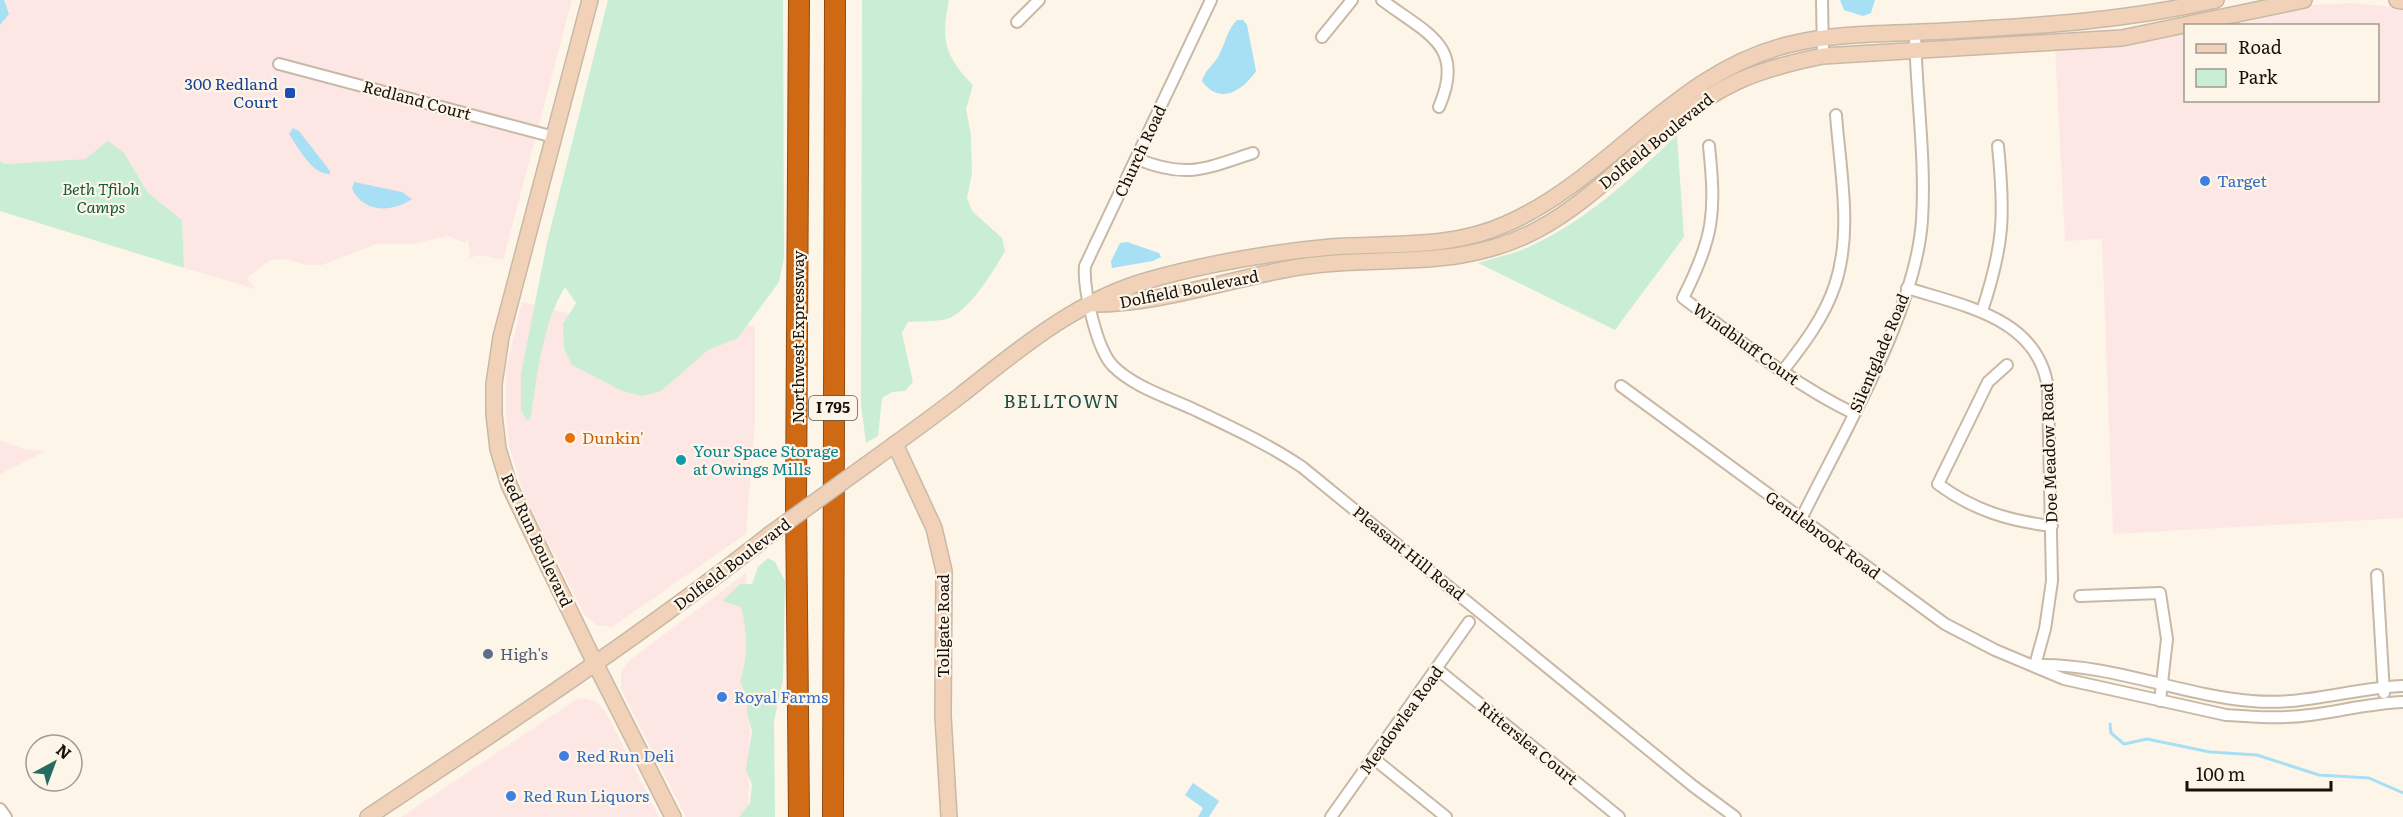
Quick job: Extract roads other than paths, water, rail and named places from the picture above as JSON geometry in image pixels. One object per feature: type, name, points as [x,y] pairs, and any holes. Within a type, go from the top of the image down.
[{"type":"highway","name":"Northwest Expressway","points":[[799,0],[796,502],[800,817]]},
{"type":"highway","name":"I 795","points":[[833,817],[835,0]]},
{"type":"main road","name":"Red Run Boulevard","points":[[590,0],[501,337],[494,384],[494,414],[498,449],[509,485],[595,663],[674,817]]},
{"type":"main road","name":"Dolfield Boulevard","points":[[368,817],[558,691],[694,594],[769,535],[895,444],[1036,336],[1091,304],[1128,286],[1264,256],[1333,247],[1432,243],[1478,235],[1555,199],[1702,80],[1763,52],[1822,38],[2092,22],[2143,16],[2217,0]]},
{"type":"main road","name":"Dolfield Boulevard","points":[[2189,24],[2304,0]]},
{"type":"main road","points":[[2397,0],[2403,1]]},
{"type":"main road","name":"Dolfield Boulevard","points":[[1091,304],[1112,304],[1302,267],[1457,257],[1504,244],[1534,231],[1564,213],[1714,94],[1766,70],[1823,56],[2122,38],[2184,25]]},
{"type":"main road","name":"Tollgate Road","points":[[895,444],[934,528],[944,571],[943,716],[949,817]]},
{"type":"street","points":[[1017,22],[1039,0]]},
{"type":"street","name":"Church Road","points":[[1091,304],[1084,279],[1085,266],[1210,0]]},
{"type":"street","points":[[1322,37],[1352,0]]},
{"type":"street","points":[[1382,0],[1443,49],[1449,62],[1450,75],[1439,107]]},
{"type":"street","points":[[1822,0],[1823,56]]},
{"type":"street","name":"Silentglade Road","points":[[1801,519],[1884,350],[1907,288],[1922,220],[1915,32]]},
{"type":"street","name":"Redland Court","points":[[279,64],[554,137]]},
{"type":"street","points":[[1782,372],[1814,328],[1829,299],[1839,270],[1844,215],[1836,115]]},
{"type":"street","name":"Windbluff Court","points":[[1709,146],[1714,195],[1710,234],[1704,255],[1683,298],[1782,372],[1823,399],[1853,413]]},
{"type":"street","points":[[1982,311],[1997,265],[2001,243],[2003,198],[1998,146]]},
{"type":"street","points":[[1137,159],[1160,168],[1193,171],[1253,153]]},
{"type":"street","name":"Doe Meadow Road","points":[[1907,288],[1982,311],[2018,332],[2042,364],[2048,389],[2053,561],[2050,603],[2035,665]]},
{"type":"street","name":"Pleasant Hill Road","points":[[1091,304],[1105,354],[1120,373],[1146,388],[1261,442],[1302,467],[1693,786],[1735,817]]},
{"type":"street","points":[[2007,365],[1988,382],[1938,484],[1955,496],[1987,512],[2011,520],[2052,526]]},
{"type":"street","name":"Gentlebrook Road","points":[[1621,386],[1945,624],[1995,650],[2064,679],[2226,715],[2282,718],[2385,702],[2403,702]]},
{"type":"street","points":[[2377,575],[2385,702]]},
{"type":"street","points":[[2080,596],[2160,592],[2166,639],[2160,700]]},
{"type":"street","name":"Meadowlea Road","points":[[1330,817],[1469,622]]},
{"type":"street","name":"Gentlebrook Road","points":[[2035,665],[2068,665],[2227,699],[2282,702],[2403,686]]},
{"type":"street","name":"Ritterslea Court","points":[[1437,669],[1619,817]]},
{"type":"street","points":[[1373,758],[1446,817]]},
{"type":"street","points":[[0,809],[6,817]]},
{"type":"water","points":[[0,0],[4,0],[9,14],[0,25]]},
{"type":"water","points":[[1840,0],[1875,0],[1871,13],[1863,16],[1844,10]]},
{"type":"water","points":[[1237,20],[1243,20],[1247,25],[1256,71],[1237,90],[1223,94],[1216,93],[1202,81],[1219,55],[1230,29]]},
{"type":"water","points":[[293,128],[299,131],[330,174],[317,170],[306,159],[289,134]]},
{"type":"water","points":[[354,182],[402,192],[412,199],[395,207],[371,206],[363,203],[357,197],[352,189]]},
{"type":"water","points":[[1127,242],[1159,253],[1161,257],[1153,261],[1112,268],[1111,261],[1120,243]]},
{"type":"water","points":[[1193,783],[1219,801],[1209,817],[1198,817],[1203,808],[1185,795]]},
{"type":"waterway","points":[[2110,724],[2111,733],[2124,744],[2147,739],[2210,752],[2257,755],[2319,775],[2369,778],[2403,793]]},
{"type":"place","name":"300 Redland Court","points":[[290,93]]},
{"type":"place","name":"Target","points":[[2205,181]]},
{"type":"place","name":"Dunkin'","points":[[570,438]]},
{"type":"place","name":"Your Space Storage at Owings Mills","points":[[681,460]]},
{"type":"place","name":"High's","points":[[488,654]]},
{"type":"place","name":"Royal Farms","points":[[722,697]]},
{"type":"place","name":"Red Run Deli","points":[[564,756]]},
{"type":"place","name":"Red Run Liquors","points":[[511,796]]},
{"type":"district","name":"BELLTOWN","points":[[1062,402]]},
{"type":"park label","name":"Beth Tfiloh Camps","points":[[101,198]]}]
